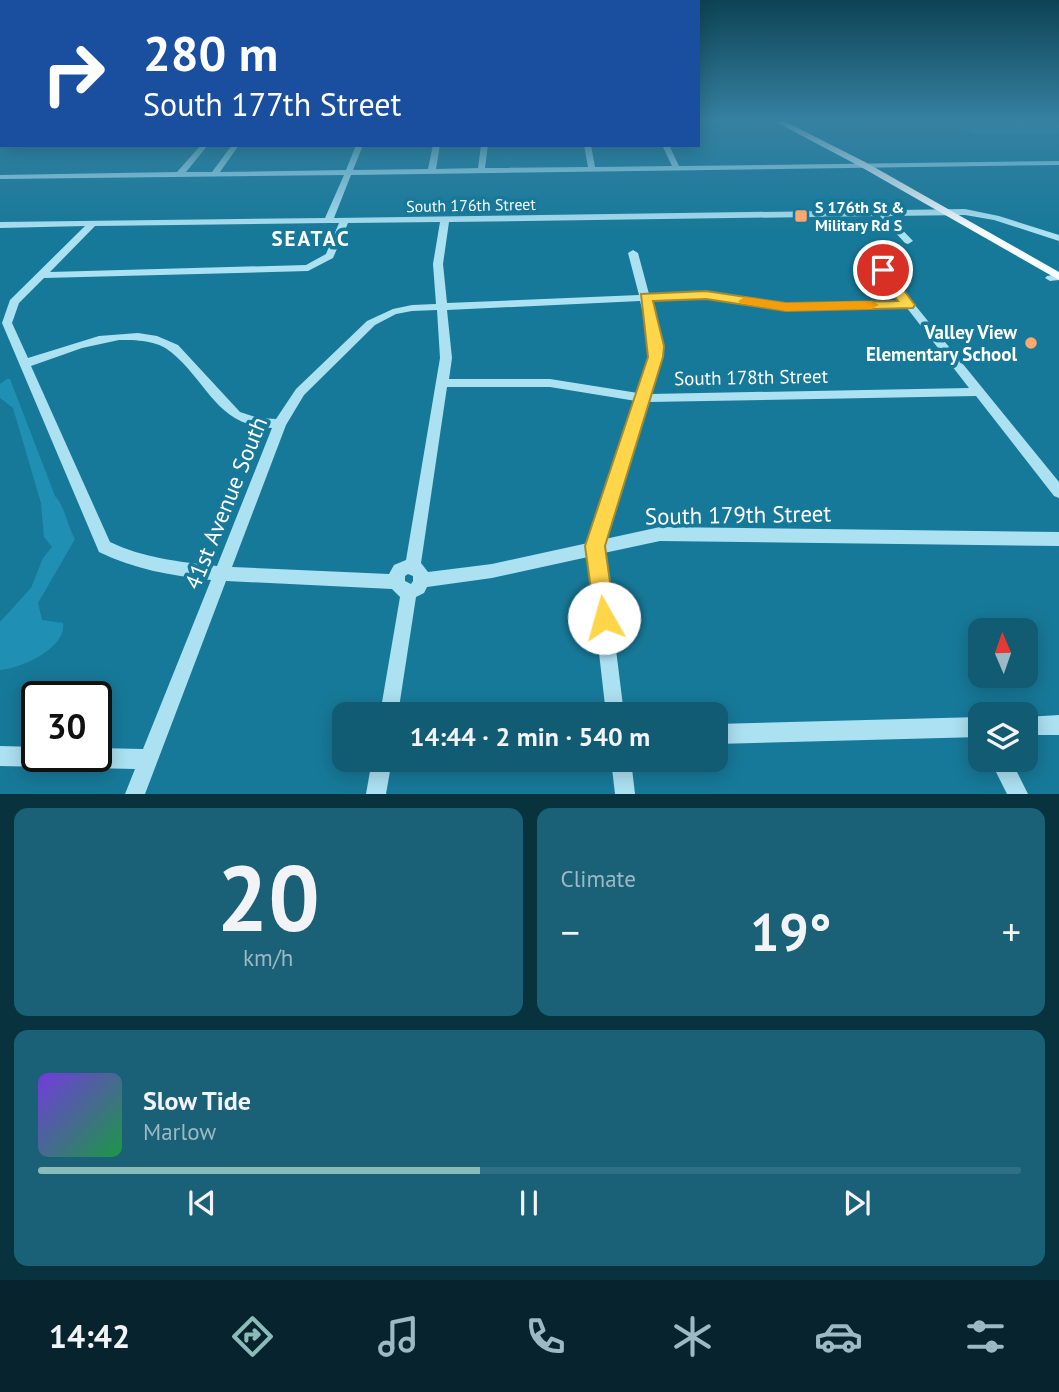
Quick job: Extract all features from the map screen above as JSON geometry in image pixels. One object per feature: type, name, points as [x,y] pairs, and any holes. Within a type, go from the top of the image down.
[{"type":"main road","points":[[850,158],[1057,279]]},
{"type":"street","points":[[180,174],[194,158]]},
{"type":"street","points":[[214,174],[226,158]]},
{"type":"street","points":[[328,221],[355,158]]},
{"type":"street","points":[[432,170],[434,158]]},
{"type":"street","points":[[481,170],[483,158]]},
{"type":"street","points":[[590,158],[592,168]]},
{"type":"street","points":[[672,158],[676,167]]},
{"type":"street","points":[[0,177],[1059,163]]},
{"type":"street","points":[[943,212],[996,218],[1059,238]]},
{"type":"street","name":"South 176th Street","points":[[0,225],[943,212]]},
{"type":"street","points":[[882,213],[908,241]]},
{"type":"street","points":[[391,702],[442,383],[446,346],[438,264],[444,219]]},
{"type":"street","points":[[42,275],[299,270],[317,265],[330,256],[344,221]]},
{"type":"street","points":[[93,223],[14,302],[9,313],[8,328],[24,364],[83,343],[105,339],[164,342],[174,348],[236,415],[257,423],[280,424]]},
{"type":"street","points":[[614,702],[595,546],[657,346],[633,253]]},
{"type":"street","points":[[881,269],[1059,492]]},
{"type":"street","name":"41st Avenue South","points":[[135,793],[280,424],[300,391],[371,323],[393,312],[440,305],[646,297],[706,295],[786,307],[908,305]]},
{"type":"street","name":"South 179th Street","points":[[24,364],[104,547],[116,556],[156,565],[222,573],[410,580],[492,571],[595,546],[660,534],[1059,539]]},
{"type":"street","name":"South 178th Street","points":[[442,383],[550,383],[643,398],[979,392]]},
{"type":"street","points":[[1038,726],[1059,725]]},
{"type":"street","points":[[728,734],[968,727]]},
{"type":"street","points":[[0,757],[149,759]]},
{"type":"street","points":[[376,793],[380,772]]},
{"type":"street","points":[[622,772],[625,793]]},
{"type":"street","points":[[1006,772],[1017,793]]},
{"type":"shaded area","points":[[10,379],[55,496],[75,539],[38,603],[42,620],[63,623],[58,641],[30,661],[0,670],[0,622],[31,588],[43,558],[52,547],[44,537],[41,503],[13,408],[0,398],[0,384]]},
{"type":"slow traffic","points":[[745,301],[786,307],[872,305]]},
{"type":"place","name":"S 176th St & Military Rd S","points":[[801,216]]},
{"type":"place","name":"Valley View Elementary School","points":[[1031,343]]},
{"type":"district","name":"SEATAC","points":[[311,239]]},
{"type":"route","points":[[604,618],[595,546],[656,357],[657,346],[646,297],[706,295],[786,307],[908,305],[883,270]]}]
